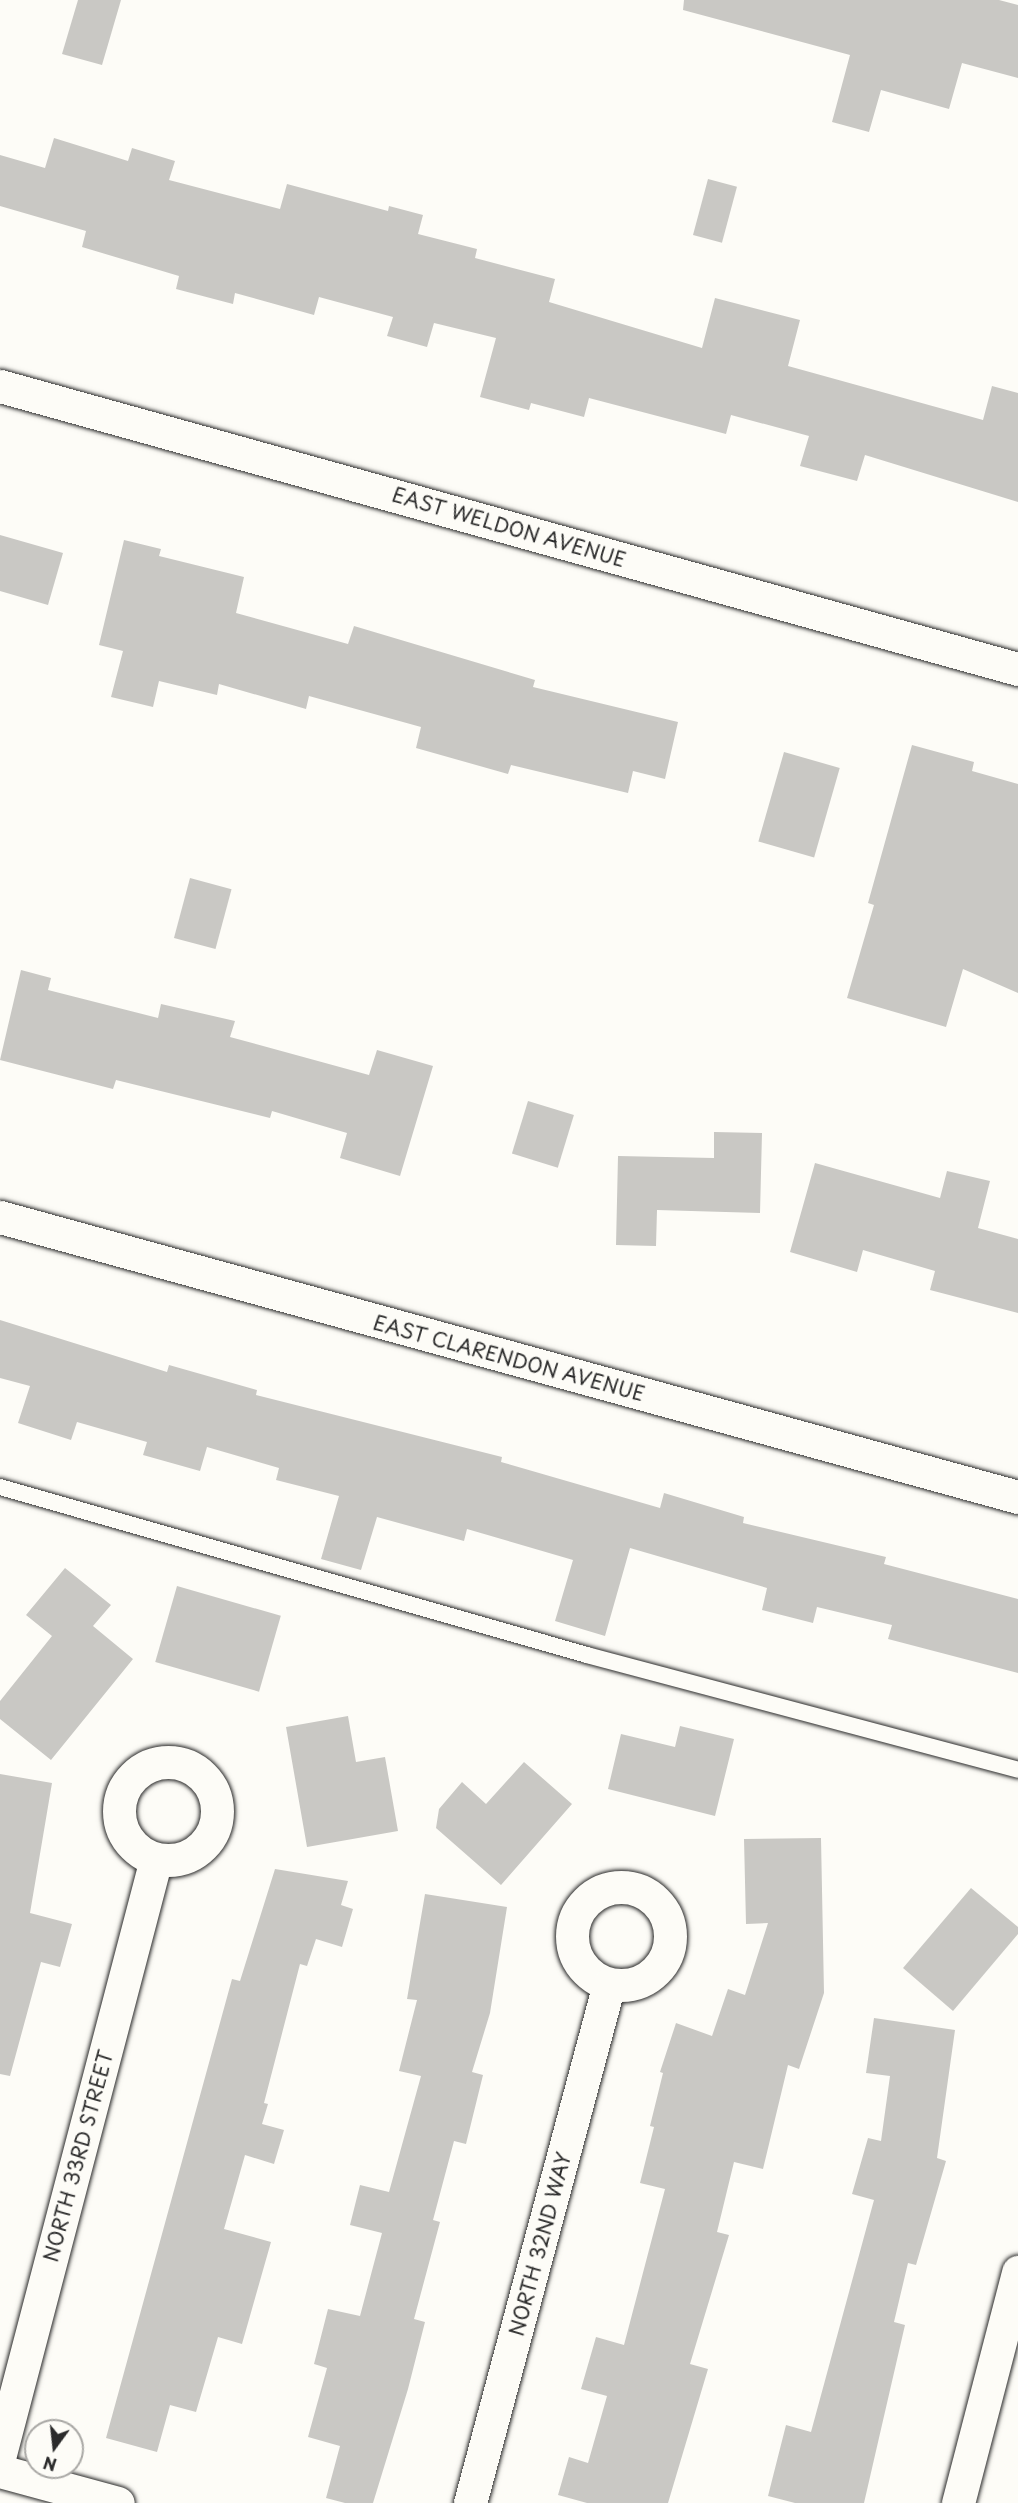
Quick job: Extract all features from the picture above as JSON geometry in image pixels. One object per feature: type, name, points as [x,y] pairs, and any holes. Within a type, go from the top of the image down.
[{"type":"street","name":"EAST WELDON AVENUE","points":[[0,386],[1018,669]]},
{"type":"street","name":"EAST CLARENDON AVENUE","points":[[0,1217],[1018,1497]]},
{"type":"street","name":"NORTH 33RD STREET","points":[[0,2454],[156,1859]]},
{"type":"street","name":"NORTH 32ND WAY","points":[[470,2503],[609,1984]]},
{"type":"street","points":[[958,2503],[1018,2272]]},
{"type":"street","points":[[0,2471],[118,2503]]},
{"type":"lane","points":[[0,1487],[575,1651],[1018,1770]]},
{"type":"building","points":[[78,0],[121,0],[102,65],[62,54]]},
{"type":"building","points":[[684,0],[999,0],[1018,5],[1018,78],[962,63],[949,109],[881,90],[869,132],[832,122],[850,55],[683,10]]},
{"type":"building","points":[[54,138],[128,161],[132,148],[175,161],[169,180],[280,209],[287,184],[388,211],[389,206],[423,215],[418,234],[477,249],[475,258],[555,279],[549,302],[702,348],[715,298],[800,320],[788,366],[983,420],[992,386],[1018,393],[1018,502],[865,455],[857,481],[800,466],[809,436],[731,415],[726,434],[589,398],[584,417],[531,403],[529,410],[480,397],[496,338],[434,323],[427,347],[387,336],[393,317],[319,297],[314,315],[235,293],[233,304],[176,289],[179,276],[82,247],[86,231],[0,206],[0,155],[45,168]]},
{"type":"building","points":[[708,179],[737,187],[722,243],[693,235]]},
{"type":"building","points":[[0,535],[63,553],[48,605],[0,591]]},
{"type":"building","points":[[124,540],[161,549],[159,556],[244,577],[236,613],[348,644],[354,626],[535,680],[533,687],[678,722],[665,779],[633,771],[628,793],[511,765],[508,774],[416,748],[421,727],[309,696],[306,709],[219,684],[217,695],[159,681],[153,707],[111,697],[123,651],[99,645]]},
{"type":"building","points":[[912,745],[974,762],[972,771],[1018,784],[1018,993],[963,969],[946,1027],[847,998],[874,905],[868,903]]},
{"type":"building","points":[[784,752],[840,768],[814,857],[758,841]]},
{"type":"building","points":[[190,878],[232,889],[215,949],[174,938]]},
{"type":"building","points":[[21,970],[51,978],[48,990],[158,1018],[161,1004],[235,1021],[230,1037],[369,1075],[377,1050],[433,1066],[400,1176],[340,1158],[347,1133],[272,1111],[270,1118],[116,1080],[113,1089],[0,1060]]},
{"type":"building","points":[[528,1101],[574,1115],[558,1168],[512,1154]]},
{"type":"building","points":[[714,1132],[762,1133],[760,1213],[657,1210],[656,1246],[616,1245],[618,1156],[714,1158]]},
{"type":"building","points":[[815,1163],[940,1198],[947,1171],[990,1181],[978,1228],[1018,1239],[1018,1313],[930,1290],[935,1271],[863,1250],[857,1272],[790,1252]]},
{"type":"building","points":[[0,1320],[167,1372],[169,1365],[257,1390],[256,1395],[502,1457],[501,1462],[660,1508],[664,1493],[744,1517],[743,1523],[886,1557],[884,1564],[1018,1599],[1018,1673],[888,1639],[892,1625],[817,1607],[813,1623],[762,1610],[767,1588],[630,1548],[605,1636],[555,1621],[573,1560],[467,1529],[464,1541],[377,1517],[361,1570],[321,1559],[339,1496],[276,1480],[279,1468],[207,1447],[200,1471],[143,1455],[147,1442],[77,1422],[71,1440],[18,1423],[30,1386],[0,1378]]},
{"type":"building","points":[[65,1568],[111,1605],[93,1626],[133,1659],[51,1760],[0,1719],[0,1701],[52,1636],[26,1615]]},
{"type":"building","points":[[177,1586],[281,1616],[259,1692],[155,1662]]},
{"type":"building","points":[[348,1716],[356,1762],[385,1757],[398,1831],[307,1847],[286,1727]]},
{"type":"building","points":[[680,1726],[734,1739],[715,1816],[608,1789],[621,1734],[675,1747]]},
{"type":"building","points":[[524,1762],[572,1804],[501,1885],[436,1828],[439,1809],[462,1782],[486,1804]]},
{"type":"building","points":[[0,1774],[52,1783],[30,1913],[72,1924],[60,1967],[41,1962],[10,2076],[0,2074]]},
{"type":"building","points":[[821,1838],[824,1993],[799,2069],[788,2065],[763,2169],[734,2162],[717,2232],[729,2235],[690,2364],[708,2369],[668,2503],[587,2503],[558,2495],[569,2457],[588,2463],[607,2396],[581,2389],[596,2337],[624,2345],[665,2189],[640,2183],[654,2127],[650,2126],[663,2073],[660,2072],[676,2023],[712,2036],[728,1989],[745,1995],[768,1923],[746,1924],[744,1839]]},
{"type":"building","points":[[275,1869],[348,1881],[341,1905],[353,1909],[342,1947],[316,1939],[307,1966],[300,1964],[264,2103],[268,2104],[262,2124],[284,2130],[274,2164],[245,2155],[224,2229],[271,2242],[242,2344],[218,2337],[196,2412],[170,2405],[157,2452],[106,2438],[232,1979],[240,1981]]},
{"type":"building","points":[[971,1888],[1018,1927],[1018,1934],[953,2011],[903,1968]]},
{"type":"building","points":[[425,1894],[507,1907],[490,2013],[472,2072],[483,2075],[466,2144],[454,2141],[433,2220],[440,2222],[414,2319],[425,2322],[408,2389],[373,2503],[345,2503],[326,2498],[340,2446],[308,2437],[327,2368],[314,2364],[328,2309],[360,2316],[382,2233],[350,2225],[360,2185],[389,2192],[421,2076],[399,2071],[417,2000],[407,1999]]},
{"type":"building","points":[[874,2018],[955,2030],[937,2158],[946,2161],[916,2265],[908,2263],[894,2322],[905,2325],[864,2503],[795,2503],[768,2496],[786,2425],[811,2432],[874,2200],[852,2194],[868,2138],[881,2141],[890,2076],[866,2073]]}]
